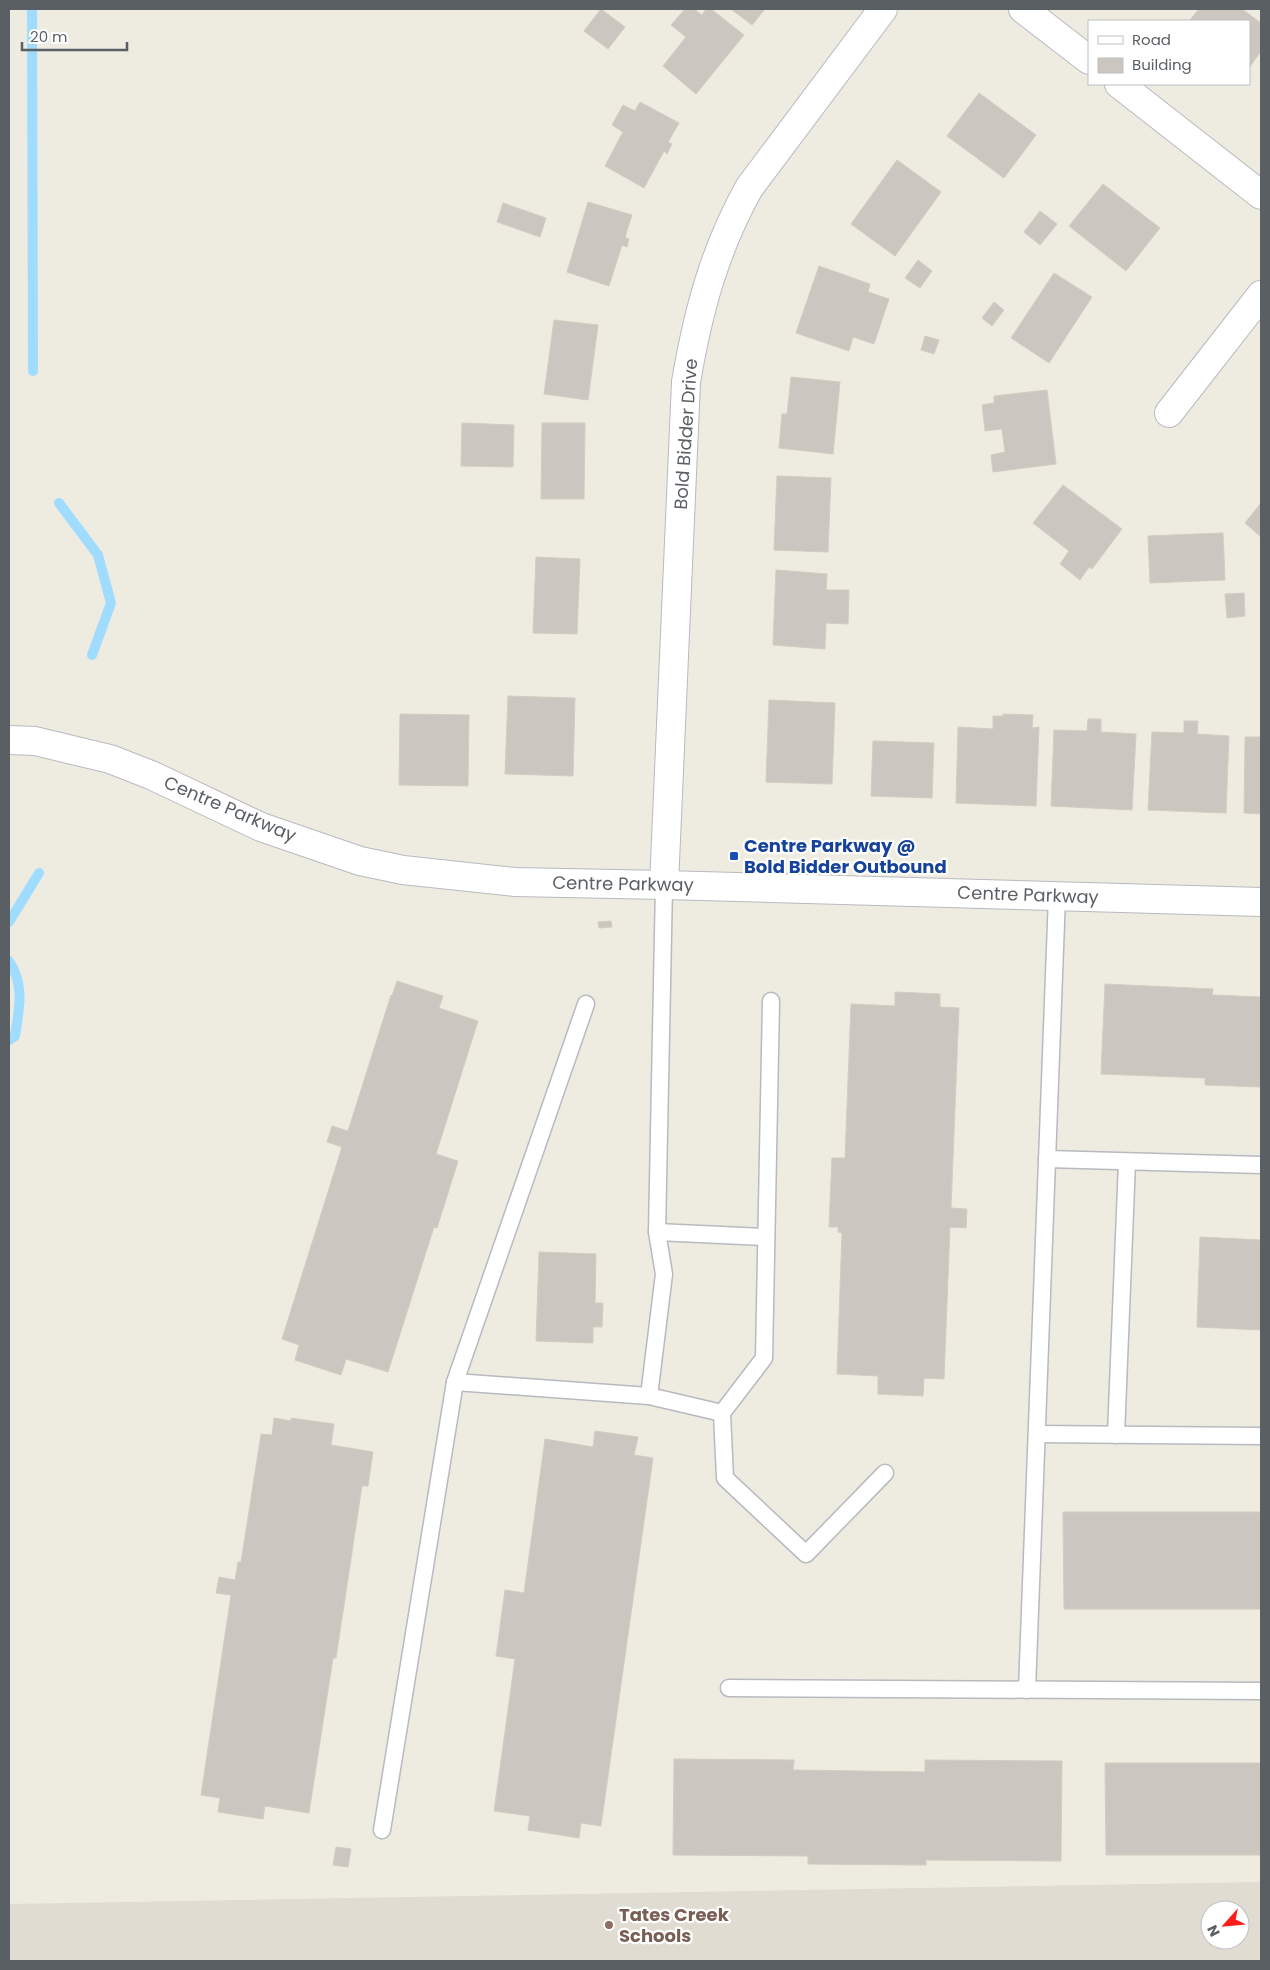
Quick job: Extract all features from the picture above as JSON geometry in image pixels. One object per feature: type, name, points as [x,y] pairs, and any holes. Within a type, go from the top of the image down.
[{"type":"street","name":"Bold Bidder Drive","points":[[664,885],[686,382],[695,331],[718,250],[732,218],[749,188],[884,9]]},
{"type":"street","points":[[1024,9],[1088,59]]},
{"type":"street","points":[[1120,85],[1261,195]]},
{"type":"street","points":[[1169,413],[1261,296]]},
{"type":"street","name":"Centre Parkway","points":[[9,740],[35,741],[110,759],[151,775],[261,827],[360,861],[403,870],[515,882],[1261,902]]},
{"type":"lane","points":[[649,1396],[664,1274],[657,1232],[664,885]]},
{"type":"lane","points":[[1027,1690],[1057,896]]},
{"type":"lane","points":[[771,1000],[764,1358],[722,1413],[725,1478],[806,1554],[885,1473]]},
{"type":"lane","points":[[382,1830],[455,1382],[586,1004]]},
{"type":"lane","points":[[1047,1159],[1261,1166]]},
{"type":"lane","points":[[1116,1435],[1127,1162]]},
{"type":"lane","points":[[657,1232],[766,1237]]},
{"type":"lane","points":[[455,1382],[649,1396],[722,1413]]},
{"type":"lane","points":[[1037,1434],[1261,1436]]},
{"type":"lane","points":[[729,1688],[1261,1691]]},
{"type":"shaded area","name":"Tates Creek Schools","points":[[1261,1882],[1261,1961],[9,1961],[9,1904]]},
{"type":"building","points":[[601,9],[625,27],[608,49],[584,31]]},
{"type":"building","points":[[685,9],[694,9],[702,15],[706,9],[711,9],[744,35],[696,94],[663,66],[686,37],[671,25]]},
{"type":"building","points":[[731,9],[765,9],[752,25]]},
{"type":"building","points":[[1199,9],[1242,9],[1261,23],[1261,51],[1250,67],[1250,20],[1190,20]]},
{"type":"building","points":[[979,93],[1036,135],[1004,178],[947,136]]},
{"type":"building","points":[[640,102],[679,123],[668,142],[672,144],[667,154],[664,151],[644,188],[605,166],[623,132],[612,125],[623,105],[635,111]]},
{"type":"building","points":[[897,160],[941,192],[895,256],[851,224]]},
{"type":"building","points":[[1103,184],[1160,228],[1126,271],[1069,226]]},
{"type":"building","points":[[588,202],[632,215],[625,237],[629,239],[627,247],[622,245],[609,286],[567,272]]},
{"type":"building","points":[[503,203],[546,218],[540,237],[497,222]]},
{"type":"building","points":[[1040,211],[1057,224],[1040,245],[1024,232]]},
{"type":"building","points":[[918,260],[932,271],[920,288],[905,278]]},
{"type":"building","points":[[819,266],[870,284],[868,292],[889,299],[874,344],[853,337],[849,351],[796,333]]},
{"type":"building","points":[[1054,273],[1092,297],[1049,363],[1011,338]]},
{"type":"building","points":[[994,302],[1004,310],[992,326],[982,318]]},
{"type":"building","points":[[554,320],[598,325],[588,400],[544,394]]},
{"type":"building","points":[[925,336],[939,340],[934,354],[921,350]]},
{"type":"building","points":[[791,377],[840,382],[833,454],[779,448],[782,414],[787,414]]},
{"type":"building","points":[[1047,390],[1056,464],[993,472],[991,455],[1005,452],[1002,429],[985,431],[982,405],[994,403],[994,396]]},
{"type":"building","points":[[462,423],[514,425],[513,467],[461,466]]},
{"type":"building","points":[[542,423],[585,423],[584,499],[541,499]]},
{"type":"building","points":[[777,476],[831,478],[828,552],[774,550]]},
{"type":"building","points":[[1063,485],[1122,529],[1092,569],[1089,567],[1080,580],[1060,564],[1069,551],[1033,523]]},
{"type":"building","points":[[1261,503],[1261,537],[1245,523]]},
{"type":"building","points":[[1223,533],[1225,580],[1150,583],[1148,536]]},
{"type":"building","points":[[536,557],[580,559],[577,634],[533,633]]},
{"type":"building","points":[[776,570],[827,574],[826,590],[849,590],[848,624],[826,623],[825,649],[773,645]]},
{"type":"building","points":[[1244,593],[1245,616],[1227,618],[1225,594]]},
{"type":"building","points":[[508,696],[575,698],[573,776],[505,774]]},
{"type":"building","points":[[769,700],[835,703],[832,784],[766,782]]},
{"type":"building","points":[[400,714],[469,715],[468,786],[399,785]]},
{"type":"building","points":[[1003,714],[1033,715],[1032,728],[1039,727],[1036,806],[956,803],[958,727],[993,729],[993,716],[1004,716]]},
{"type":"building","points":[[1088,719],[1101,719],[1101,732],[1136,734],[1132,810],[1051,806],[1054,730],[1087,731]]},
{"type":"building","points":[[1184,721],[1198,721],[1197,734],[1229,736],[1226,813],[1148,810],[1152,732],[1184,733]]},
{"type":"building","points":[[1245,737],[1261,737],[1261,814],[1244,813]]},
{"type":"building","points":[[873,741],[934,743],[932,798],[871,796]]},
{"type":"building","points":[[611,921],[612,927],[599,928],[598,922]]},
{"type":"building","points":[[397,981],[443,996],[439,1008],[478,1021],[436,1154],[458,1161],[437,1228],[434,1227],[388,1372],[346,1359],[341,1375],[295,1360],[299,1345],[282,1339],[342,1147],[327,1142],[332,1126],[348,1131]]},
{"type":"building","points":[[1105,984],[1213,989],[1212,995],[1261,997],[1261,1087],[1205,1085],[1205,1078],[1101,1074]]},
{"type":"building","points":[[895,992],[940,994],[940,1007],[959,1008],[951,1208],[967,1209],[966,1228],[950,1227],[944,1379],[924,1378],[923,1396],[878,1394],[878,1376],[837,1374],[842,1233],[838,1232],[838,1227],[829,1227],[832,1158],[845,1158],[851,1004],[895,1006]]},
{"type":"building","points":[[1200,1237],[1261,1240],[1261,1330],[1197,1327]]},
{"type":"building","points":[[539,1252],[596,1254],[595,1303],[603,1303],[602,1327],[593,1327],[593,1343],[536,1341]]},
{"type":"building","points":[[274,1418],[291,1421],[291,1418],[334,1424],[331,1445],[373,1452],[368,1486],[362,1486],[336,1658],[333,1658],[309,1813],[265,1806],[263,1819],[218,1812],[220,1798],[201,1795],[231,1595],[216,1593],[219,1577],[235,1580],[238,1562],[241,1562],[261,1434],[272,1435]]},
{"type":"building","points":[[595,1431],[638,1437],[634,1455],[653,1458],[601,1826],[581,1823],[579,1838],[528,1830],[530,1816],[494,1811],[515,1659],[496,1656],[505,1590],[524,1593],[545,1439],[593,1447]]},
{"type":"building","points":[[1063,1512],[1261,1512],[1261,1609],[1064,1609]]},
{"type":"building","points":[[674,1759],[794,1760],[793,1770],[925,1772],[925,1760],[1062,1761],[1061,1861],[926,1860],[926,1865],[808,1864],[808,1856],[673,1855]]},
{"type":"building","points":[[1105,1763],[1261,1763],[1261,1855],[1106,1855]]},
{"type":"building","points":[[336,1847],[351,1849],[348,1867],[333,1865]]},
{"type":"waterway","points":[[32,9],[33,371]]},
{"type":"waterway","points":[[59,503],[98,555],[111,603],[92,655]]},
{"type":"waterway","points":[[9,922],[39,873]]},
{"type":"waterway","points":[[9,961],[17,979],[20,998],[15,1036],[9,1040]]},
{"type":"place","name":"Centre Parkway @ Bold Bidder Outbound","points":[[734,856]]},
{"type":"place","name":"Tates Creek Schools","points":[[609,1925]]}]
